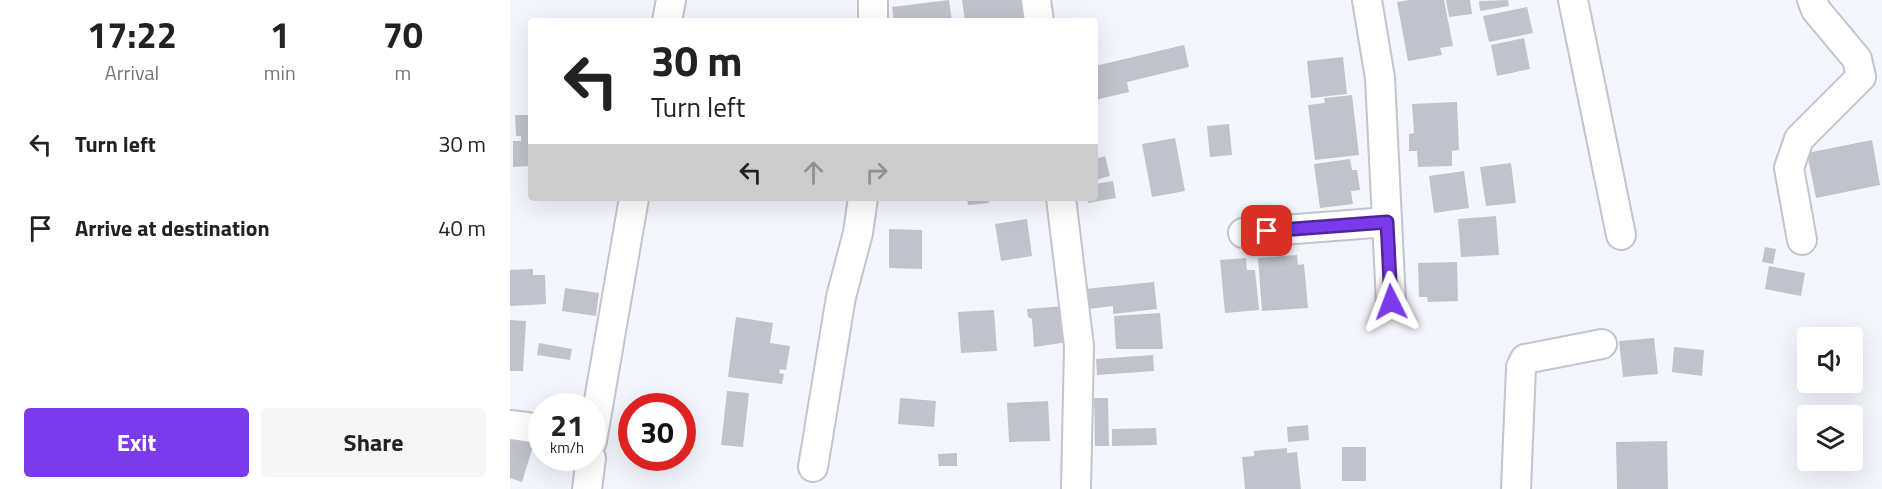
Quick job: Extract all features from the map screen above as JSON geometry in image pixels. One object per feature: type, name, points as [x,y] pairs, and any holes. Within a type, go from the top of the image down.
[{"type":"street","points":[[668,18],[671,0]]},
{"type":"street","points":[[873,0],[873,18]]},
{"type":"street","points":[[1036,0],[1039,18]]},
{"type":"street","points":[[1366,0],[1380,78],[1391,302]]},
{"type":"street","points":[[1573,0],[1621,235]]},
{"type":"street","points":[[1802,240],[1789,168],[1799,139],[1861,77],[1857,59],[1816,10],[1812,0]]},
{"type":"street","points":[[601,393],[633,201]]},
{"type":"street","points":[[813,467],[841,297],[858,233],[863,201]]},
{"type":"street","points":[[1061,201],[1079,346],[1076,489]]},
{"type":"street","points":[[1243,233],[1387,222]]},
{"type":"street","points":[[1516,489],[1521,367],[1525,359],[1602,344]]},
{"type":"street","points":[[510,425],[528,427]]},
{"type":"street","points":[[587,489],[589,471]]},
{"type":"building","points":[[949,0],[952,18],[894,18],[892,7]]},
{"type":"building","points":[[962,0],[1026,0],[1028,18],[965,18]]},
{"type":"building","points":[[1444,0],[1453,46],[1440,48],[1442,55],[1408,61],[1397,2]]},
{"type":"building","points":[[1446,0],[1470,0],[1472,14],[1449,17]]},
{"type":"building","points":[[1508,0],[1509,6],[1480,11],[1479,1]]},
{"type":"building","points":[[1527,7],[1533,33],[1489,42],[1483,16]]},
{"type":"building","points":[[1524,38],[1530,69],[1497,76],[1491,45]]},
{"type":"building","points":[[1184,45],[1189,67],[1127,82],[1129,92],[1098,99],[1098,65]]},
{"type":"building","points":[[1343,57],[1347,94],[1311,98],[1307,61]]},
{"type":"building","points":[[1352,95],[1359,155],[1315,160],[1308,105],[1325,103],[1324,98]]},
{"type":"building","points":[[1457,102],[1459,150],[1452,151],[1452,166],[1418,167],[1417,151],[1409,151],[1409,134],[1414,133],[1412,104]]},
{"type":"building","points":[[515,115],[528,115],[528,166],[513,167],[513,141],[521,141],[521,136],[516,136]]},
{"type":"building","points":[[1229,124],[1232,155],[1210,157],[1207,126]]},
{"type":"building","points":[[1175,138],[1185,191],[1152,197],[1142,144]]},
{"type":"building","points":[[1872,140],[1880,185],[1816,198],[1807,153]]},
{"type":"building","points":[[1105,156],[1110,176],[1098,179],[1098,158]]},
{"type":"building","points":[[1350,159],[1352,170],[1357,170],[1360,190],[1351,191],[1353,204],[1320,208],[1314,164]]},
{"type":"building","points":[[1511,163],[1516,203],[1486,206],[1480,167]]},
{"type":"building","points":[[1464,171],[1469,208],[1434,213],[1429,176]]},
{"type":"building","points":[[1113,181],[1116,198],[1088,203],[1088,201],[1098,201],[1098,184]]},
{"type":"building","points":[[967,201],[989,201],[989,203],[968,205]]},
{"type":"building","points":[[1496,216],[1499,255],[1461,257],[1458,219]]},
{"type":"building","points":[[1027,219],[1032,256],[1001,261],[995,224]]},
{"type":"building","points":[[889,229],[922,230],[922,269],[889,268]]},
{"type":"building","points":[[1765,247],[1776,249],[1773,264],[1762,262]]},
{"type":"building","points":[[1297,255],[1298,265],[1304,264],[1308,308],[1262,311],[1258,258]]},
{"type":"building","points":[[1246,258],[1247,270],[1255,270],[1259,310],[1225,313],[1220,260]]},
{"type":"building","points":[[1457,262],[1458,301],[1428,302],[1427,297],[1419,297],[1418,263]]},
{"type":"building","points":[[1769,266],[1805,273],[1801,296],[1765,289]]},
{"type":"building","points":[[533,269],[533,275],[545,275],[546,304],[510,306],[510,270]]},
{"type":"building","points":[[1154,282],[1157,309],[1113,314],[1113,306],[1088,309],[1085,289]]},
{"type":"building","points":[[565,288],[599,293],[596,316],[562,311]]},
{"type":"building","points":[[1065,306],[1068,342],[1034,347],[1032,319],[1028,317],[1027,309]]},
{"type":"building","points":[[994,310],[997,351],[961,353],[958,312]]},
{"type":"building","points":[[1160,313],[1163,349],[1116,349],[1114,316]]},
{"type":"building","points":[[736,317],[773,323],[770,343],[790,346],[786,370],[780,369],[779,373],[784,374],[782,384],[728,377]]},
{"type":"building","points":[[510,320],[526,321],[523,371],[510,371]]},
{"type":"building","points":[[1654,338],[1658,374],[1623,377],[1619,341]]},
{"type":"building","points":[[539,343],[572,349],[570,360],[537,355]]},
{"type":"building","points":[[1674,347],[1704,350],[1702,376],[1672,372]]},
{"type":"building","points":[[1153,355],[1154,371],[1097,375],[1096,359]]},
{"type":"building","points":[[727,391],[749,393],[743,447],[721,445]]},
{"type":"building","points":[[900,398],[936,401],[934,427],[898,424]]},
{"type":"building","points":[[1094,398],[1108,398],[1109,446],[1095,446]]},
{"type":"building","points":[[1048,401],[1050,441],[1009,442],[1007,403]]},
{"type":"building","points":[[1308,425],[1309,440],[1288,442],[1287,427]]},
{"type":"building","points":[[1156,428],[1157,445],[1112,446],[1112,429]]},
{"type":"building","points":[[510,432],[528,438],[528,463],[522,482],[510,478]]},
{"type":"building","points":[[1667,441],[1668,489],[1617,489],[1616,442]]},
{"type":"building","points":[[1342,447],[1366,447],[1366,481],[1342,481]]},
{"type":"building","points":[[1287,448],[1287,453],[1297,452],[1301,489],[1245,489],[1242,457],[1254,456],[1254,451]]},
{"type":"building","points":[[957,453],[957,466],[939,466],[938,454]]},
{"type":"route","points":[[1267,231],[1387,222],[1391,302]]}]
